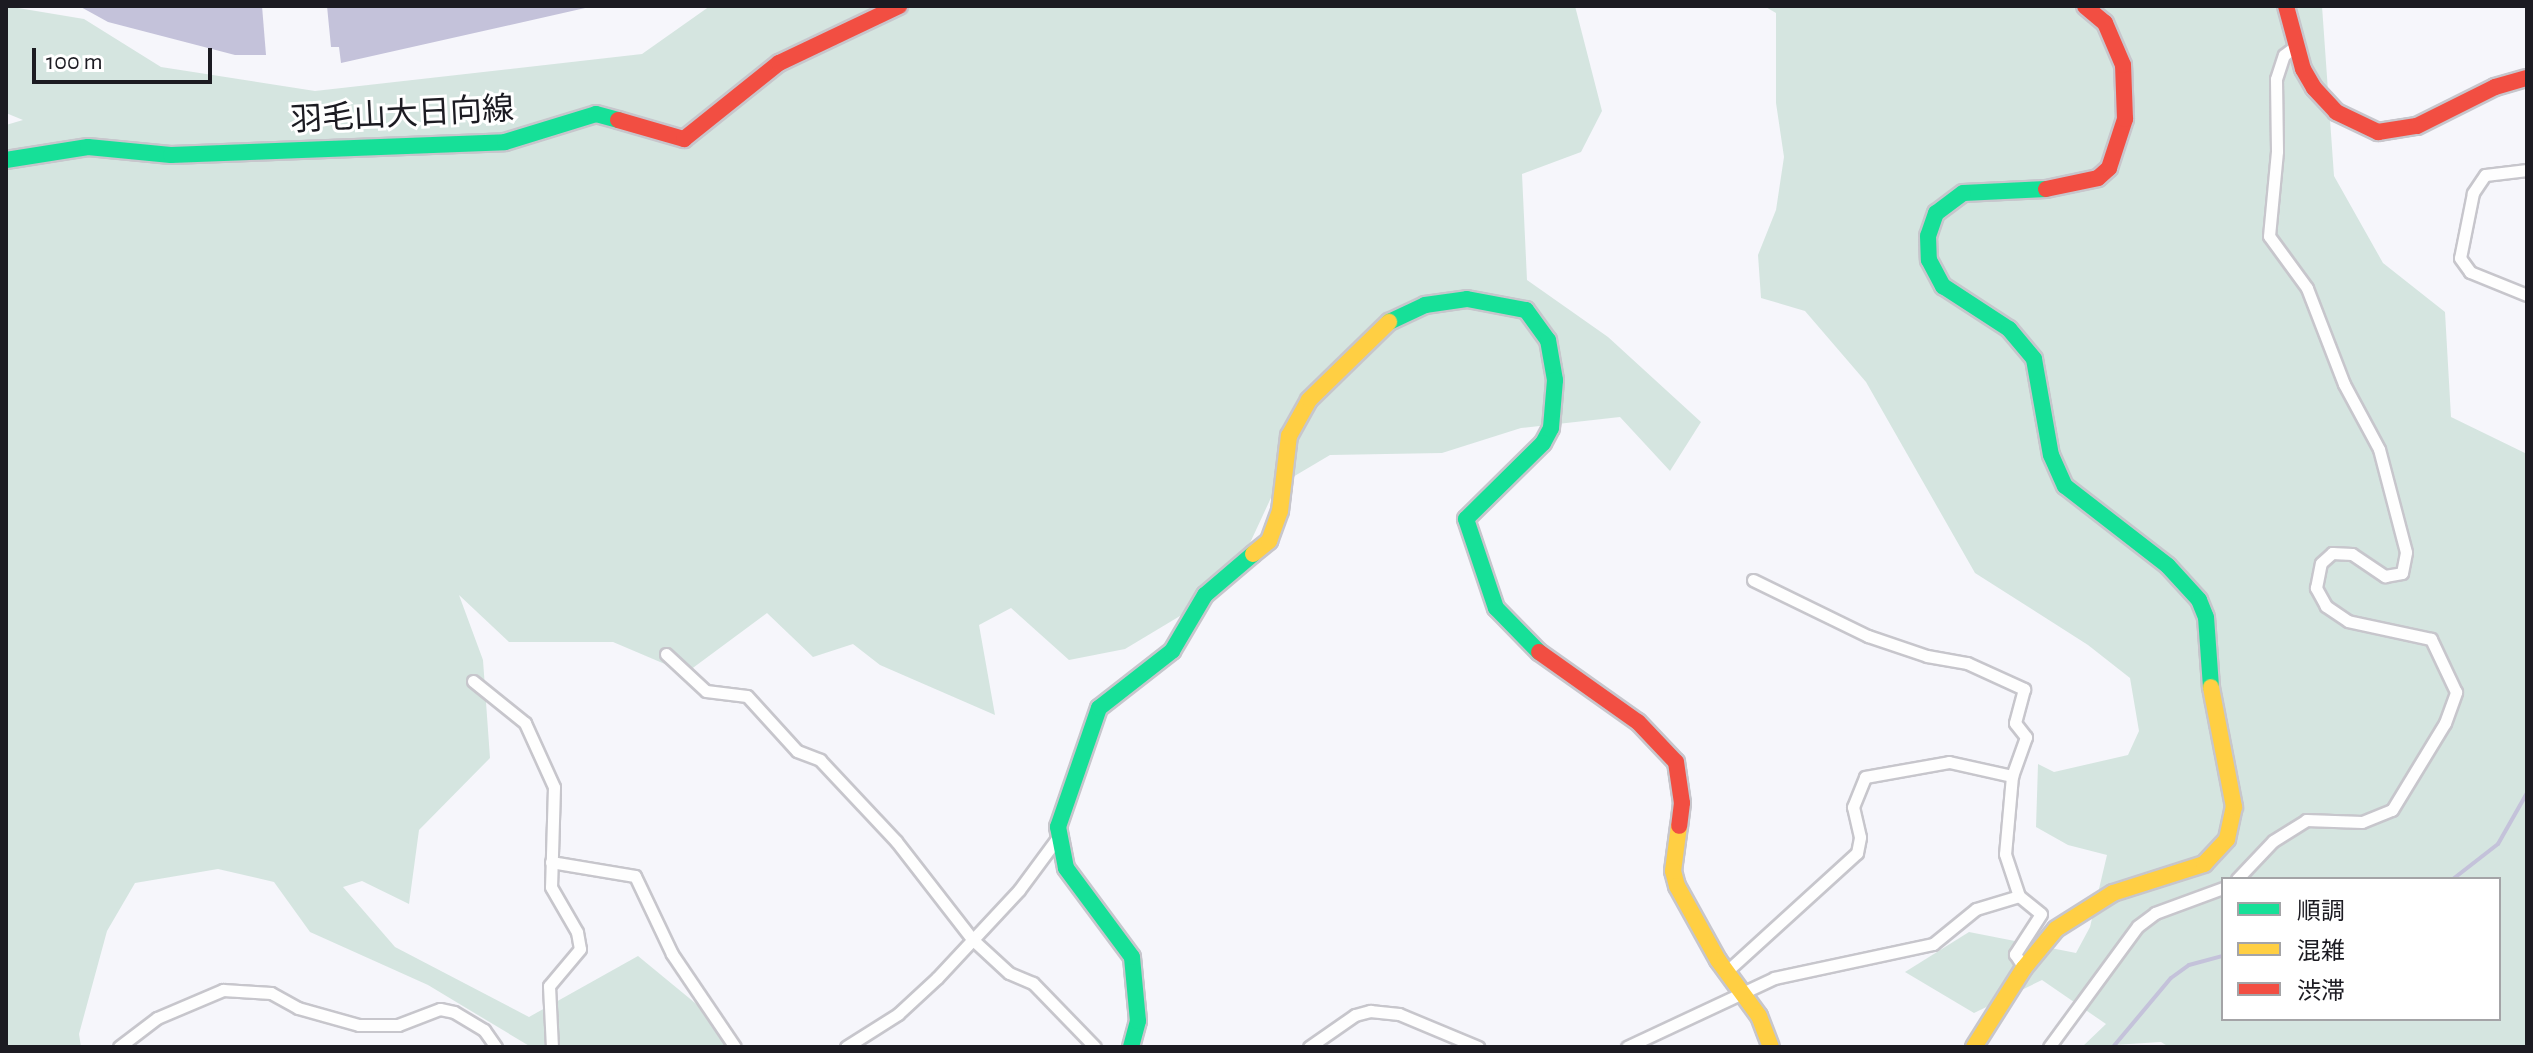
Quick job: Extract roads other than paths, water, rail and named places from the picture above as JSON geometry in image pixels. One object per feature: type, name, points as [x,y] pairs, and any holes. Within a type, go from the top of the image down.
[{"type":"street","name":"羽毛山大日向線","points":[[6,160],[88,147],[171,155],[505,142],[596,114],[684,139],[779,63],[899,6]]},
{"type":"street","points":[[1974,1047],[2024,968],[2056,929],[2084,908],[2113,893],[2187,872],[2218,853],[2232,825],[2234,807],[2213,718],[2206,617],[2199,600],[2168,566],[2065,486],[2051,455],[2034,359],[2009,329],[1943,286],[1929,260],[1928,236],[1936,213],[1963,193],[2067,188],[2098,178],[2109,168],[2125,119],[2123,65],[2105,23],[2085,6]]},
{"type":"street","points":[[2286,6],[2296,46],[2314,88],[2336,112],[2378,132],[2417,126],[2495,87],[2527,78]]},
{"type":"street","points":[[2239,877],[2273,841],[2306,820],[2362,822],[2392,810],[2445,723],[2456,692],[2431,639],[2348,621],[2326,606],[2316,588],[2321,563],[2332,553],[2352,554],[2385,576],[2402,573],[2406,552],[2374,437],[2339,373],[2307,288],[2269,236],[2277,151],[2276,79],[2284,55],[2296,46]]},
{"type":"street","points":[[2527,170],[2485,175],[2473,193],[2460,258],[2470,272],[2527,295]]},
{"type":"street","points":[[846,1047],[898,1014],[1019,890],[1059,836],[1088,728],[1099,708],[1172,651],[1205,595],[1269,541],[1280,511],[1289,436],[1302,409],[1386,323],[1435,303],[1493,301],[1526,310],[1541,324],[1553,358],[1556,401],[1543,443],[1466,519],[1489,592],[1496,608],[1533,647],[1638,722],[1676,762],[1682,803],[1673,871],[1726,972],[1759,1016],[1771,1047]]},
{"type":"street","points":[[1753,580],[1868,636],[1927,656],[1967,663],[2024,689],[2015,723],[2026,737],[2012,776],[2005,854],[2019,896],[2041,914],[2015,954],[2024,968]]},
{"type":"street","points":[[666,654],[706,691],[747,696],[797,751],[820,760],[896,841],[972,939],[1009,973],[1033,983],[1095,1047]]},
{"type":"street","points":[[473,681],[514,710],[536,741],[556,797],[551,862],[555,897],[580,940],[573,960],[549,986],[552,1047]]},
{"type":"street","points":[[1726,972],[1857,853],[1860,837],[1853,807],[1865,777],[1949,762],[2012,776]]},
{"type":"street","points":[[1059,836],[1066,868],[1132,957],[1138,1021],[1131,1047]]},
{"type":"street","points":[[551,862],[635,876],[672,954],[735,1047]]},
{"type":"street","points":[[2049,1047],[2138,926],[2155,913],[2221,889]]},
{"type":"street","points":[[1627,1047],[1774,978],[1933,944],[1976,909],[2019,896]]},
{"type":"street","points":[[119,1047],[157,1018],[223,990],[271,993],[298,1008],[359,1025],[398,1025],[440,1009],[454,1012],[484,1030],[496,1047]]},
{"type":"street","points":[[1309,1047],[1355,1015],[1370,1011],[1399,1014],[1478,1047]]},
{"type":"water","points":[[79,6],[262,6],[266,55],[235,55],[108,22]]},
{"type":"water","points":[[327,6],[594,6],[341,63],[339,47],[331,47]]},
{"type":"waterway","points":[[2456,877],[2498,844],[2527,793]]},
{"type":"waterway","points":[[2113,1047],[2171,978],[2189,965],[2221,957]]}]
